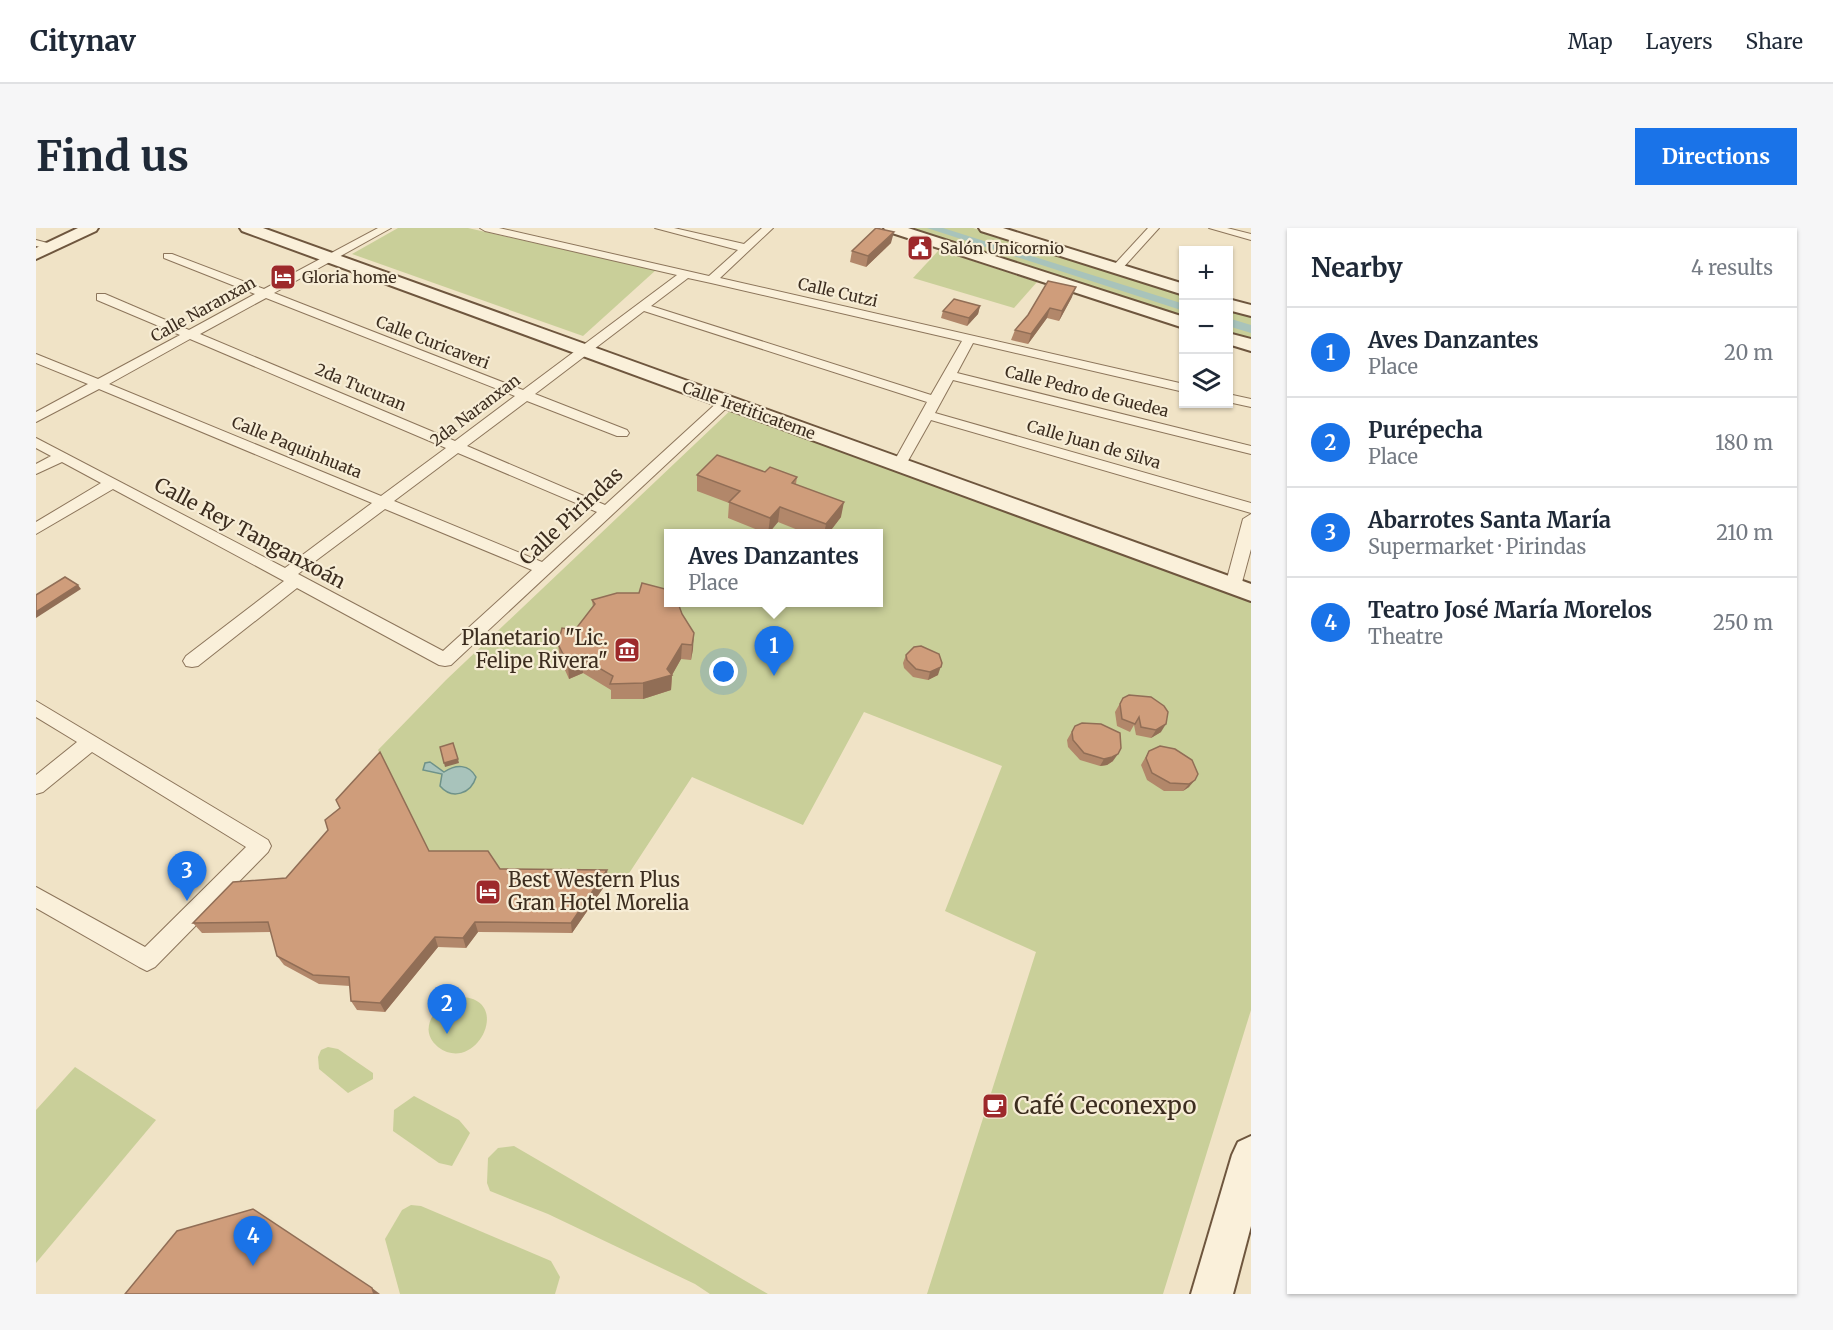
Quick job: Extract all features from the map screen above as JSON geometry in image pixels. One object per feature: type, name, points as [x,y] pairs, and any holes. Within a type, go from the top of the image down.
[{"type":"street","name":"Calle Naranxan","points":[[36,418],[386,228]]},
{"type":"street","name":"Calle Cutzi","points":[[485,228],[1179,387]]},
{"type":"street","points":[[527,238],[542,228]]},
{"type":"street","points":[[660,228],[746,248]]},
{"type":"street","points":[[711,280],[768,228]]},
{"type":"street","points":[[892,228],[1179,321]]},
{"type":"street","points":[[987,228],[1179,288]]},
{"type":"street","points":[[1117,268],[1154,228]]},
{"type":"street","points":[[1214,228],[1251,237]]},
{"type":"street","points":[[41,248],[80,230]]},
{"type":"street","name":"Calle Iretiticateme","points":[[261,230],[330,258],[1242,590]]},
{"type":"street","name":"Calle Curicaveri","points":[[168,256],[622,433]]},
{"type":"street","name":"2da Naranxan","points":[[192,661],[383,502],[686,274]]},
{"type":"street","name":"2da Tucuran","points":[[101,297],[607,511]]},
{"type":"street","points":[[1233,306],[1251,311]]},
{"type":"street","points":[[642,307],[935,400]]},
{"type":"street","points":[[898,465],[969,339]]},
{"type":"street","points":[[1233,340],[1251,345]]},
{"type":"street","name":"Calle Paquinhuata","points":[[36,358],[544,569]]},
{"type":"street","name":"Calle Pedro de Guedea","points":[[949,375],[1251,450]]},
{"type":"street","points":[[1233,399],[1251,403]]},
{"type":"street","name":"Calle Pirindas","points":[[445,660],[726,402]]},
{"type":"street","name":"Calle Juan de Silva","points":[[927,415],[1251,508]]},
{"type":"street","name":"Calle Rey Tanganxoán","points":[[36,442],[445,660]]},
{"type":"street","points":[[36,470],[61,456]]},
{"type":"street","points":[[36,530],[112,483]]},
{"type":"street","points":[[1242,590],[1251,519]]},
{"type":"street","points":[[36,708],[261,846],[147,960],[36,897]]},
{"type":"street","points":[[36,786],[91,742]]},
{"type":"street","points":[[1212,1294],[1251,1155]]},
{"type":"green space","points":[[398,228],[468,228],[656,270],[583,336],[352,254]]},
{"type":"green space","points":[[901,228],[973,228],[1179,293],[1179,320]]},
{"type":"green space","points":[[939,250],[1037,282],[1014,308],[913,278]]},
{"type":"green space","points":[[1233,309],[1251,315],[1251,343],[1233,337]]},
{"type":"green space","points":[[734,407],[1251,601],[1251,1010],[1163,1294],[927,1294],[1036,952],[945,911],[1002,766],[864,712],[803,825],[692,777],[624,881],[503,880],[433,862],[378,750],[446,680]]},
{"type":"green space","points":[[454,997],[473,999],[484,1007],[487,1019],[484,1032],[477,1043],[466,1051],[452,1053],[438,1047],[432,1040],[429,1026],[435,1012]]},
{"type":"green space","points":[[328,1047],[338,1049],[373,1073],[373,1079],[348,1093],[319,1069],[318,1057],[321,1050]]},
{"type":"green space","points":[[75,1067],[156,1120],[36,1263],[36,1110]]},
{"type":"green space","points":[[414,1096],[459,1120],[470,1133],[452,1166],[439,1163],[393,1131],[394,1110]]},
{"type":"green space","points":[[514,1146],[768,1294],[710,1294],[695,1284],[548,1214],[490,1191],[487,1183],[488,1158],[498,1148]]},
{"type":"green space","points":[[411,1205],[421,1206],[551,1261],[560,1277],[555,1294],[400,1294],[385,1239],[402,1210]]},
{"type":"water","points":[[430,762],[444,772],[458,767],[466,768],[476,777],[474,783],[466,791],[450,793],[440,786],[442,774],[423,770],[425,763]]},
{"type":"building","points":[[876,228],[894,232],[868,256],[852,251]]},
{"type":"building","points":[[1048,281],[1076,287],[1062,311],[1050,308],[1031,334],[1015,330],[1028,315]]},
{"type":"building","points":[[954,299],[980,306],[969,318],[943,311]]},
{"type":"building","points":[[717,455],[765,472],[770,467],[797,477],[792,483],[844,502],[826,524],[780,507],[770,518],[729,502],[740,491],[697,475]]},
{"type":"building","points":[[65,577],[78,585],[36,612],[36,595]]},
{"type":"building","name":"Planetario \"Lic. Felipe Rivera\"","points":[[642,583],[664,589],[664,607],[679,607],[694,633],[692,645],[682,644],[667,669],[672,675],[643,683],[610,684],[613,676],[582,658],[568,664],[558,644],[562,628],[575,630],[595,604],[592,600],[617,593],[639,593]]},
{"type":"building","points":[[921,646],[939,654],[941,667],[930,672],[916,669],[907,660],[906,655],[914,647]]},
{"type":"building","points":[[1129,695],[1151,697],[1164,706],[1168,712],[1166,724],[1156,730],[1141,727],[1139,717],[1135,724],[1122,719],[1120,704],[1123,698]]},
{"type":"building","points":[[1082,723],[1101,724],[1120,733],[1121,748],[1118,754],[1104,759],[1084,753],[1073,740],[1072,732],[1075,726]]},
{"type":"building","points":[[453,743],[458,759],[444,763],[440,747]]},
{"type":"building","points":[[1160,746],[1175,749],[1192,760],[1198,774],[1195,780],[1189,784],[1170,783],[1152,773],[1146,758],[1149,751]]},
{"type":"building","points":[[380,752],[429,851],[488,851],[500,869],[607,870],[571,923],[475,922],[463,938],[435,937],[380,1003],[351,1001],[349,977],[313,975],[277,956],[268,922],[193,923],[233,882],[286,878],[328,830],[325,820],[340,808],[336,800]]},
{"type":"building","points":[[253,1209],[372,1288],[374,1294],[125,1294],[177,1231]]},
{"type":"waterway","points":[[932,228],[1179,306]]},
{"type":"waterway","points":[[1233,324],[1251,329]]},
{"type":"place","name":"Salón Unicornio","points":[[920,248]]},
{"type":"place","name":"Gloria home","points":[[283,277]]},
{"type":"place","name":"Planetario \"Lic. Felipe Rivera\"","points":[[627,650]]},
{"type":"place","name":"Aves Danzantes","points":[[774,676]]},
{"type":"place","name":"Best Western Plus Gran Hotel Morelia","points":[[488,892]]},
{"type":"place","name":"Abarrotes Santa María","points":[[187,901]]},
{"type":"place","name":"Purépecha","points":[[447,1034]]},
{"type":"place","name":"Café Ceconexpo","points":[[995,1106]]},
{"type":"place","name":"Teatro José María Morelos","points":[[253,1266]]}]
